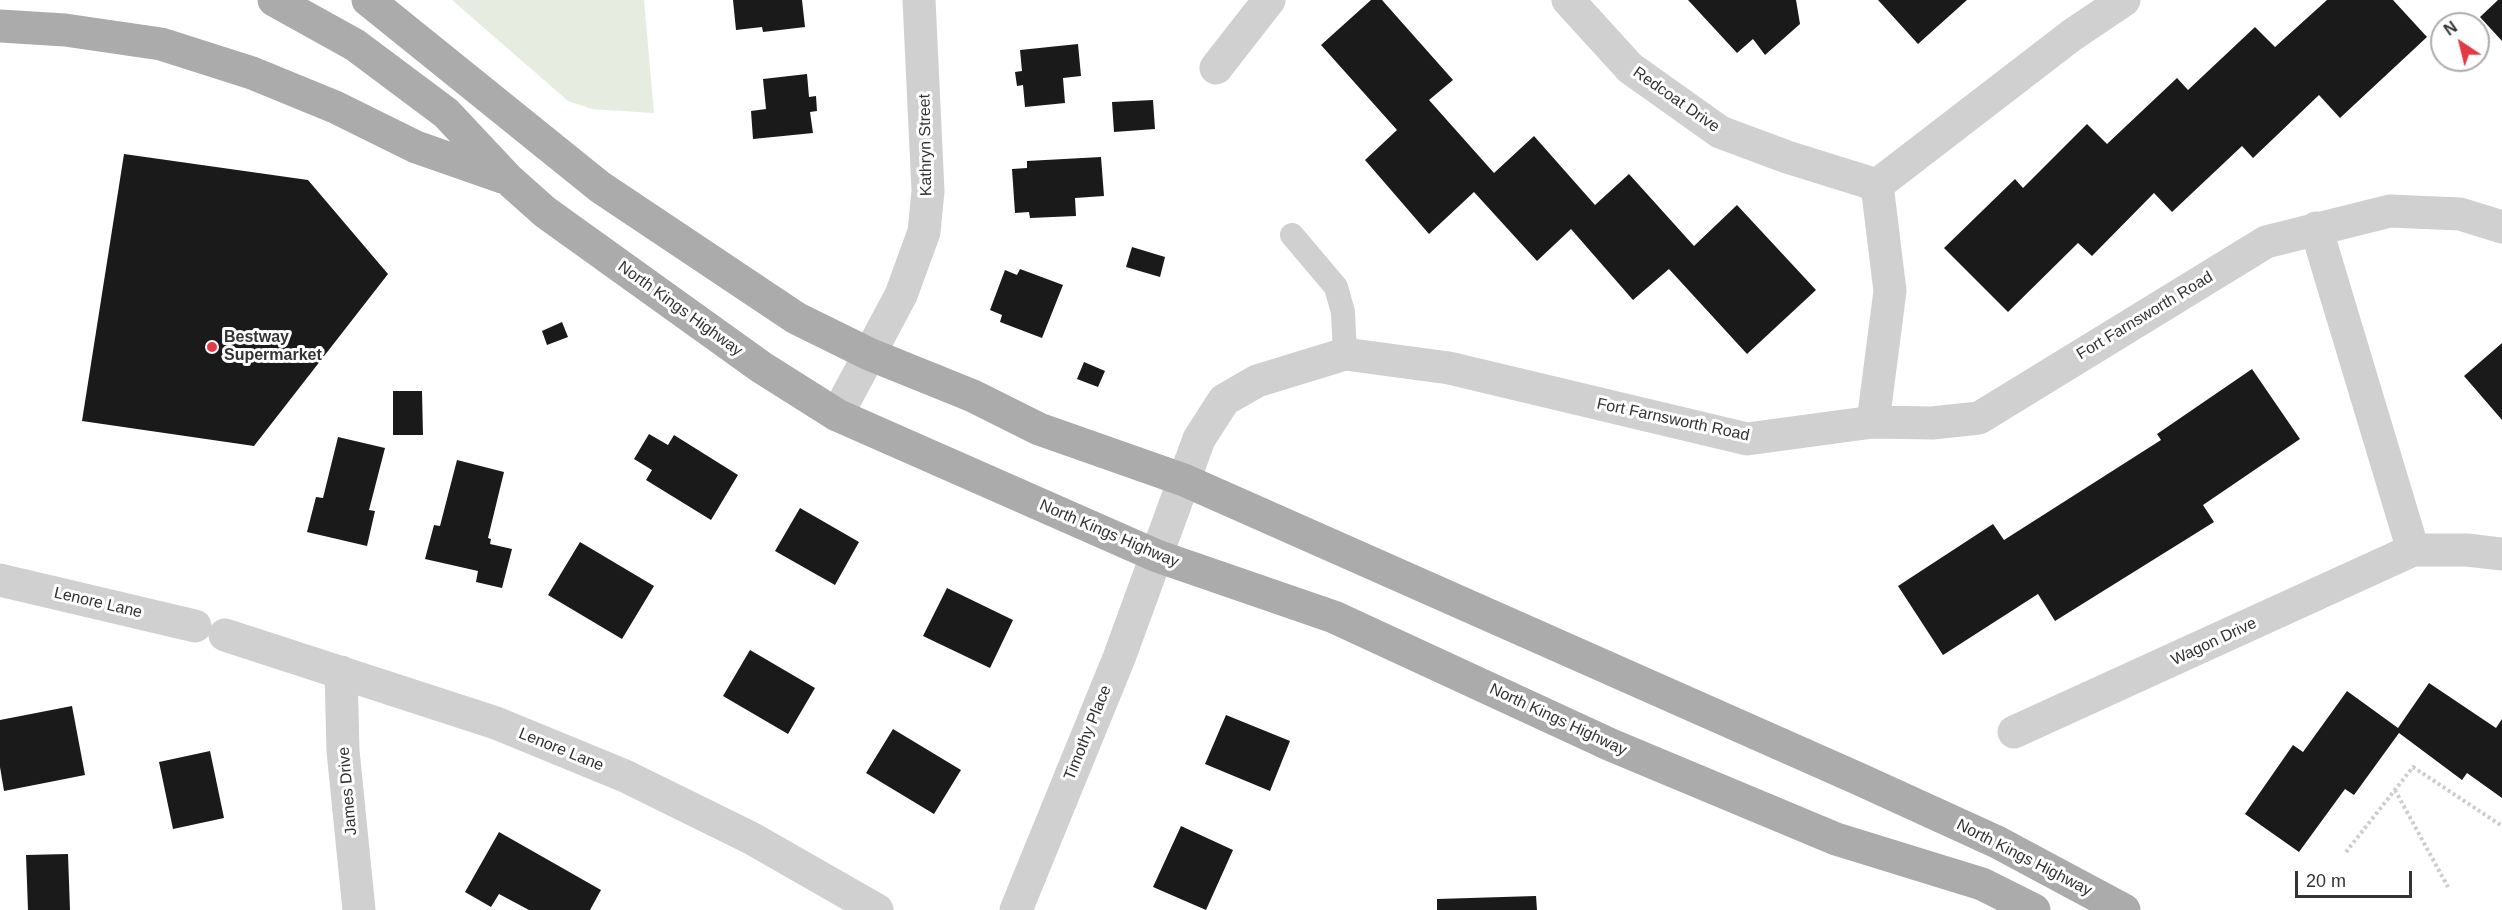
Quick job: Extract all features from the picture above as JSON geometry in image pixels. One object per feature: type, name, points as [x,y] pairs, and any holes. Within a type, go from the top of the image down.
[{"type":"main road","name":"North Kings Highway","points":[[274,0],[356,45],[446,113],[508,179],[545,212],[751,360],[837,415],[1157,556],[1334,617],[1611,745],[1836,838],[1982,884],[2034,910]]},
{"type":"main road","name":"North Kings Highway","points":[[368,0],[600,187],[796,318],[869,354],[973,396],[1039,429],[1184,480],[1869,784],[1997,842],[2124,910]]},
{"type":"main road","points":[[0,26],[65,30],[161,44],[252,73],[335,107],[416,147],[508,179]]},
{"type":"street","name":"Kathryn Street","points":[[837,415],[901,296],[924,232],[928,191],[919,0]]},
{"type":"street","points":[[1216,68],[1269,0]]},
{"type":"street","name":"Redcoat Drive","points":[[1568,0],[1630,68],[1720,132],[1786,158],[1877,185]]},
{"type":"street","points":[[1873,422],[1890,291],[1877,185],[2072,35],[2124,0]]},
{"type":"street","name":"Fort Farnsworth Road","points":[[1157,556],[1199,439],[1224,400],[1257,381],[1345,354],[1449,368],[1747,439],[1873,422],[1932,423],[1979,418],[2266,242],[2316,228],[2390,212],[2460,214],[2502,227]]},
{"type":"street","points":[[2316,228],[2413,550]]},
{"type":"street","name":"Wagon Drive","points":[[2014,732],[2413,550],[2467,550],[2502,554]]},
{"type":"street","name":"Timothy Place","points":[[1017,910],[1157,556]]},
{"type":"street","name":"Lenore Lane","points":[[0,580],[210,631],[496,723],[625,776],[751,838],[877,910]]},
{"type":"street","name":"James Drive","points":[[341,672],[343,751],[359,910]]},
{"type":"lane","points":[[1293,235],[1336,287],[1343,312],[1345,354]]},
{"type":"path","points":[[2346,852],[2413,767],[2502,826]]},
{"type":"path","points":[[2395,790],[2448,887]]},
{"type":"shaded area","points":[[452,0],[644,0],[654,113],[592,109],[568,101]]},
{"type":"building","points":[[733,0],[802,0],[805,27],[763,32],[762,27],[736,30]]},
{"type":"building","points":[[1371,0],[1382,0],[1453,80],[1429,100],[1494,173],[1534,136],[1595,205],[1629,174],[1694,246],[1737,205],[1816,290],[1747,354],[1669,269],[1633,300],[1571,229],[1537,261],[1474,192],[1429,234],[1365,160],[1397,130],[1321,45]]},
{"type":"building","points":[[1688,0],[1796,0],[1800,24],[1765,55],[1753,39],[1737,53]]},
{"type":"building","points":[[1878,0],[1967,0],[1918,44]]},
{"type":"building","points":[[2327,0],[2393,0],[2427,37],[2340,118],[2319,95],[2253,158],[2242,146],[2172,212],[2154,193],[2092,256],[2078,243],[2008,312],[1944,248],[2015,179],[2023,188],[2087,124],[2107,144],[2177,78],[2188,90],[2255,27],[2275,47]]},
{"type":"building","points":[[2498,0],[2502,0],[2502,41],[2490,28],[2490,12],[2485,12]]},
{"type":"building","points":[[1078,44],[1081,76],[1063,78],[1065,103],[1025,107],[1023,85],[1017,86],[1015,72],[1022,71],[1020,50]]},
{"type":"building","points":[[807,74],[809,97],[816,96],[817,111],[810,112],[813,133],[753,139],[751,111],[766,109],[763,79]]},
{"type":"building","points":[[1153,100],[1155,129],[1114,132],[1112,102]]},
{"type":"building","name":"Bestway Supermarket","points":[[124,154],[308,180],[388,274],[254,446],[82,421]]},
{"type":"building","points":[[1101,157],[1104,196],[1075,198],[1076,216],[1030,218],[1029,212],[1015,213],[1012,169],[1027,168],[1027,161]]},
{"type":"building","points":[[1132,247],[1165,257],[1160,277],[1126,267]]},
{"type":"building","points":[[1020,269],[1063,285],[1042,338],[1000,322],[1002,315],[990,310],[1005,270],[1017,275]]},
{"type":"building","points":[[562,322],[568,337],[547,345],[542,331]]},
{"type":"building","points":[[2502,343],[2502,420],[2464,376]]},
{"type":"building","points":[[1084,362],[1105,371],[1098,387],[1077,379]]},
{"type":"building","points":[[2252,369],[2300,439],[2203,505],[2214,522],[2055,621],[2038,594],[1943,655],[1898,586],[1993,524],[2004,540],[2161,440],[2157,434]]},
{"type":"building","points":[[393,391],[422,391],[423,435],[393,435]]},
{"type":"building","points":[[649,434],[668,445],[674,435],[738,475],[711,520],[646,480],[652,470],[634,459]]},
{"type":"building","points":[[338,437],[385,448],[369,510],[375,511],[367,546],[307,532],[316,497],[323,498]]},
{"type":"building","points":[[457,460],[504,472],[488,538],[491,539],[490,544],[512,549],[502,588],[476,582],[478,571],[425,559],[434,525],[440,526]]},
{"type":"building","points":[[800,508],[859,542],[835,585],[775,551]]},
{"type":"building","points":[[580,542],[654,586],[622,639],[548,595]]},
{"type":"building","points":[[947,588],[1013,620],[990,668],[923,636]]},
{"type":"building","points":[[750,650],[815,688],[788,734],[723,696]]},
{"type":"building","points":[[2429,683],[2496,728],[2502,719],[2502,798],[2467,773],[2462,780],[2399,733],[2354,795],[2345,789],[2299,852],[2245,814],[2293,745],[2303,752],[2347,691],[2398,728]]},
{"type":"building","points":[[72,706],[85,775],[4,791],[0,767],[0,720]]},
{"type":"building","points":[[1226,715],[1290,741],[1270,791],[1205,764]]},
{"type":"building","points":[[893,729],[961,770],[934,814],[866,773]]},
{"type":"building","points":[[210,751],[224,818],[173,829],[159,762]]},
{"type":"building","points":[[1181,826],[1233,850],[1206,910],[1153,887]]},
{"type":"building","points":[[499,832],[601,890],[590,910],[529,910],[499,894],[491,907],[465,892]]},
{"type":"building","points":[[68,854],[70,910],[28,910],[26,855]]},
{"type":"building","points":[[1536,896],[1537,910],[1437,910],[1437,899]]},
{"type":"place","name":"Bestway Supermarket","points":[[212,347]]}]
